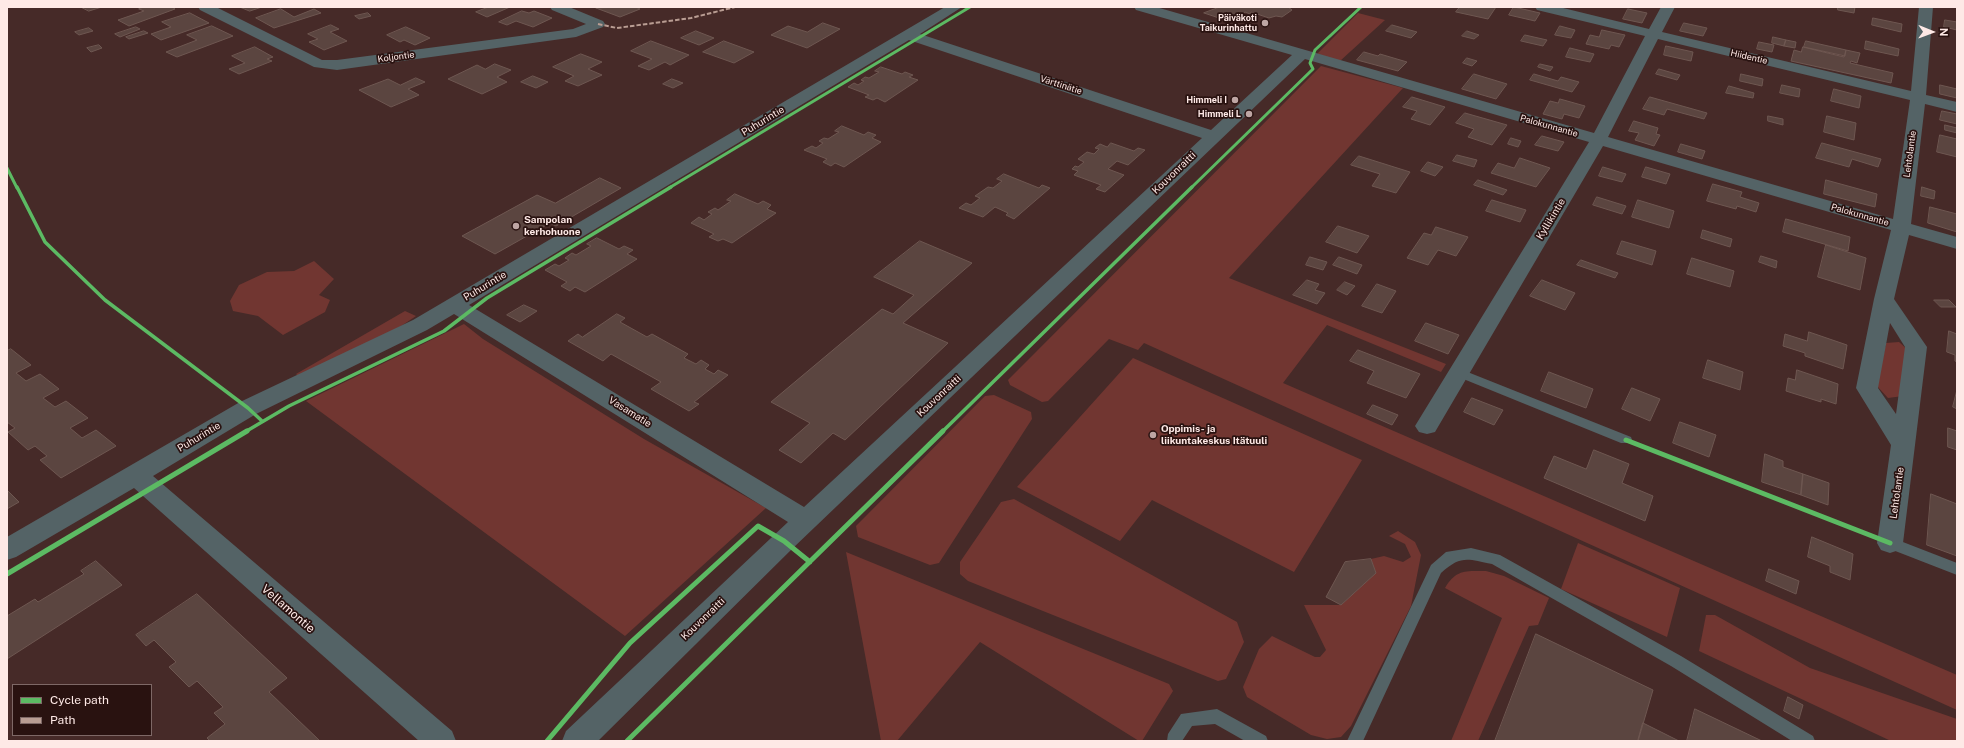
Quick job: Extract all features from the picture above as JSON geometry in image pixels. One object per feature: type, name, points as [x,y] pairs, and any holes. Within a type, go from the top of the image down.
[{"type":"street","name":"Koljontie","points":[[205,7],[319,64],[337,65],[576,33],[598,24],[557,7]]},
{"type":"street","name":"Puhurintie","points":[[7,550],[248,408],[420,325],[955,7]]},
{"type":"street","name":"Palokunnantie","points":[[1141,7],[1957,243]]},
{"type":"street","name":"Hiidentie","points":[[1542,7],[1957,107]]},
{"type":"street","name":"Kyllikintie","points":[[1427,426],[1598,140],[1668,7]]},
{"type":"street","name":"Lehtolantie","points":[[1903,444],[1867,388],[1900,226],[1918,98],[1926,7]]},
{"type":"street","name":"Värttinätie","points":[[908,35],[1213,136]]},
{"type":"street","name":"Kouvonraitti","points":[[577,741],[806,521],[1213,136],[1302,54]]},
{"type":"street","name":"Lehtolantie","points":[[1884,299],[1916,347],[1890,543]]},
{"type":"street","name":"Vasamatie","points":[[453,305],[485,322],[806,521]]},
{"type":"street","name":"Vellamontie","points":[[136,475],[441,741]]},
{"type":"lane","points":[[1460,373],[1626,440]]},
{"type":"lane","points":[[1890,543],[1957,569]]},
{"type":"lane","points":[[1355,741],[1436,569],[1451,556],[1471,554],[1495,559],[1676,661],[1807,741]]},
{"type":"lane","points":[[1174,739],[1187,719],[1217,716],[1260,741]]},
{"type":"shaded area","points":[[1358,13],[1385,20],[1340,61],[1317,54]]},
{"type":"shaded area","points":[[1321,66],[1403,88],[1229,278],[1446,364],[1441,372],[1327,325],[1283,383],[1957,675],[1957,710],[1144,343],[1138,350],[1109,339],[1048,401],[1042,402],[1010,385],[1008,380]]},
{"type":"shaded area","points":[[314,261],[334,279],[319,295],[330,300],[325,312],[283,335],[258,316],[233,311],[230,301],[239,285],[267,272],[294,271]]},
{"type":"shaded area","points":[[405,311],[416,316],[382,339],[299,377],[296,374]]},
{"type":"shaded area","points":[[464,324],[483,339],[644,439],[766,508],[625,636],[306,401]]},
{"type":"shaded area","points":[[1899,342],[1908,350],[1903,396],[1888,398],[1877,386],[1886,343]]},
{"type":"shaded area","points":[[1133,358],[1362,460],[1294,572],[1152,500],[1120,541],[1017,487]]},
{"type":"shaded area","points":[[994,395],[1031,412],[1032,419],[939,563],[930,565],[858,537],[856,526],[985,396]]},
{"type":"shaded area","points":[[1014,499],[1237,622],[1244,642],[1226,679],[1218,681],[968,581],[960,574],[960,562],[1001,502]]},
{"type":"shaded area","points":[[1398,531],[1415,542],[1421,555],[1411,606],[1351,726],[1341,737],[1327,739],[1311,735],[1247,697],[1243,687],[1259,649],[1272,636],[1315,657],[1320,657],[1326,650],[1304,605],[1341,605],[1376,573],[1371,559],[1384,556],[1403,562],[1411,557],[1405,544],[1389,536]]},
{"type":"shaded area","points":[[1578,543],[1680,588],[1667,637],[1561,589]]},
{"type":"shaded area","points":[[846,552],[1169,684],[1173,691],[1142,741],[1139,741],[980,642],[897,741],[881,741]]},
{"type":"shaded area","points":[[1486,571],[1504,576],[1549,598],[1538,625],[1529,626],[1478,741],[1451,741],[1502,618],[1445,588],[1453,577],[1462,572]]},
{"type":"shaded area","points":[[1706,615],[1715,615],[1810,668],[1957,719],[1957,741],[1891,741],[1699,651]]},
{"type":"building","points":[[81,7],[102,7],[89,11]]},
{"type":"building","points":[[144,7],[172,7],[175,9],[129,26],[118,20],[144,11],[139,9]]},
{"type":"building","points":[[240,7],[262,7],[250,11]]},
{"type":"building","points":[[489,7],[510,7],[487,17],[476,12]]},
{"type":"building","points":[[636,7],[640,9],[620,17],[596,8]]},
{"type":"building","points":[[1220,7],[1288,7],[1292,10],[1282,17],[1276,16],[1269,18],[1251,12],[1250,14],[1245,12],[1239,17],[1241,17],[1239,19],[1228,18],[1225,20],[1204,13]]},
{"type":"building","points":[[1460,7],[1496,7],[1488,19],[1456,12]]},
{"type":"building","points":[[1514,7],[1540,13],[1535,21],[1509,15]]},
{"type":"building","points":[[1838,7],[1855,7],[1854,13],[1838,10]]},
{"type":"building","points":[[281,9],[294,17],[314,9],[321,13],[274,28],[256,18]]},
{"type":"building","points":[[1628,9],[1647,13],[1642,23],[1623,19]]},
{"type":"building","points":[[522,11],[529,13],[534,11],[552,18],[533,27],[516,21],[507,25],[499,22]]},
{"type":"building","points":[[190,13],[209,23],[161,40],[151,34],[171,27],[162,22]]},
{"type":"building","points":[[368,13],[371,16],[359,19],[355,16]]},
{"type":"building","points":[[1873,18],[1902,24],[1901,32],[1872,25]]},
{"type":"building","points":[[1945,20],[1957,22],[1957,30],[1944,27]]},
{"type":"building","points":[[823,23],[840,29],[807,48],[771,35],[788,26],[807,32]]},
{"type":"building","points":[[1684,23],[1707,28],[1703,36],[1680,31]]},
{"type":"building","points":[[331,25],[339,29],[330,32],[347,41],[324,50],[309,42],[318,39],[308,34]]},
{"type":"building","points":[[1392,25],[1417,32],[1411,38],[1386,31]]},
{"type":"building","points":[[212,26],[233,36],[177,57],[166,52],[197,40],[187,35]]},
{"type":"building","points":[[1560,26],[1575,30],[1571,38],[1555,35]]},
{"type":"building","points":[[136,27],[140,29],[120,37],[115,34]]},
{"type":"building","points":[[406,27],[430,38],[415,45],[404,40],[400,42],[387,35]]},
{"type":"building","points":[[89,28],[93,31],[79,35],[75,32]]},
{"type":"building","points":[[1602,30],[1625,35],[1619,47],[1611,45],[1609,49],[1586,44],[1590,35],[1599,37]]},
{"type":"building","points":[[144,31],[148,33],[129,39],[126,37]]},
{"type":"building","points":[[696,31],[714,38],[699,45],[681,38]]},
{"type":"building","points":[[1467,31],[1479,35],[1474,39],[1462,36]]},
{"type":"building","points":[[1525,35],[1547,40],[1543,46],[1521,41]]},
{"type":"building","points":[[1773,37],[1786,40],[1784,46],[1772,43]]},
{"type":"building","points":[[1786,40],[1796,42],[1795,48],[1784,46]]},
{"type":"building","points":[[651,41],[689,55],[670,65],[665,62],[649,70],[638,66],[652,59],[631,51]]},
{"type":"building","points":[[724,41],[754,52],[734,63],[703,52]]},
{"type":"building","points":[[1806,41],[1846,50],[1845,56],[1804,47]]},
{"type":"building","points":[[1866,41],[1899,49],[1898,56],[1865,49]]},
{"type":"building","points":[[1759,42],[1774,45],[1772,52],[1757,49]]},
{"type":"building","points":[[99,45],[102,48],[91,52],[87,48]]},
{"type":"building","points":[[1666,46],[1693,52],[1691,61],[1664,55]]},
{"type":"building","points":[[255,47],[273,57],[267,59],[272,61],[239,74],[229,69],[245,63],[232,56]]},
{"type":"building","points":[[1803,47],[1844,57],[1846,50],[1860,53],[1857,63],[1851,61],[1850,63],[1893,73],[1891,83],[1791,61],[1794,50],[1801,52]]},
{"type":"building","points":[[1570,48],[1594,54],[1590,62],[1566,57]]},
{"type":"building","points":[[1364,52],[1378,56],[1380,54],[1407,62],[1398,71],[1357,60]]},
{"type":"building","points":[[581,54],[602,62],[588,69],[602,75],[578,86],[565,81],[574,76],[553,67]]},
{"type":"building","points":[[1467,58],[1477,61],[1472,66],[1463,63]]},
{"type":"building","points":[[495,64],[511,70],[497,77],[507,82],[482,94],[448,79],[477,65],[485,69]]},
{"type":"building","points":[[1540,64],[1553,67],[1550,71],[1538,67]]},
{"type":"building","points":[[881,67],[902,74],[905,72],[913,75],[909,77],[918,80],[885,102],[877,98],[873,100],[865,97],[869,95],[848,87],[854,83],[858,85],[864,81],[861,80],[865,77],[869,78],[879,72],[875,71]]},
{"type":"building","points":[[1659,69],[1680,75],[1677,80],[1656,74]]},
{"type":"building","points":[[1474,74],[1507,84],[1496,99],[1462,89]]},
{"type":"building","points":[[1534,74],[1558,81],[1561,77],[1579,82],[1572,92],[1530,80]]},
{"type":"building","points":[[1741,74],[1763,79],[1762,86],[1740,81]]},
{"type":"building","points":[[533,76],[548,82],[536,88],[521,82]]},
{"type":"building","points":[[416,78],[425,82],[408,89],[419,95],[391,107],[359,90],[388,79],[400,85]]},
{"type":"building","points":[[672,79],[683,83],[673,88],[663,84]]},
{"type":"building","points":[[1782,85],[1800,89],[1799,97],[1780,93]]},
{"type":"building","points":[[1940,85],[1957,89],[1957,98],[1940,94]]},
{"type":"building","points":[[1729,86],[1754,93],[1753,98],[1726,93]]},
{"type":"building","points":[[1834,89],[1861,96],[1859,108],[1831,101]]},
{"type":"building","points":[[1412,97],[1445,107],[1430,125],[1411,119],[1417,111],[1403,107]]},
{"type":"building","points":[[1650,97],[1707,113],[1704,119],[1667,109],[1664,115],[1643,109]]},
{"type":"building","points":[[1560,99],[1585,106],[1579,118],[1564,114],[1562,119],[1543,114],[1550,101],[1558,103]]},
{"type":"building","points":[[1942,111],[1957,114],[1957,124],[1940,120]]},
{"type":"building","points":[[1465,113],[1507,125],[1492,145],[1468,137],[1474,129],[1456,123]]},
{"type":"building","points":[[1768,116],[1783,119],[1783,125],[1768,121]]},
{"type":"building","points":[[1827,116],[1856,123],[1854,140],[1824,132]]},
{"type":"building","points":[[1634,121],[1658,128],[1656,134],[1660,135],[1654,146],[1635,140],[1639,133],[1629,131]]},
{"type":"building","points":[[1945,125],[1957,128],[1957,133],[1945,130]]},
{"type":"building","points":[[842,126],[864,135],[868,132],[876,135],[872,138],[881,142],[844,167],[835,163],[831,166],[823,162],[827,159],[804,150],[812,146],[816,148],[823,143],[819,141],[824,138],[828,139],[839,132],[835,131]]},
{"type":"building","points":[[1940,135],[1957,139],[1957,157],[1937,152]]},
{"type":"building","points":[[1542,136],[1564,142],[1558,151],[1535,145]]},
{"type":"building","points":[[1511,138],[1521,141],[1518,147],[1508,144]]},
{"type":"building","points":[[1111,143],[1134,151],[1138,148],[1145,150],[1128,165],[1117,161],[1108,169],[1124,175],[1105,192],[1096,189],[1101,185],[1074,175],[1078,171],[1072,169],[1075,166],[1078,167],[1084,162],[1078,159],[1087,152],[1094,154],[1099,149],[1095,148],[1100,144],[1107,147]]},
{"type":"building","points":[[1822,143],[1881,159],[1878,167],[1852,159],[1849,167],[1816,158]]},
{"type":"building","points":[[1681,144],[1705,151],[1702,159],[1678,152]]},
{"type":"building","points":[[1457,155],[1477,160],[1474,167],[1453,161]]},
{"type":"building","points":[[1359,156],[1410,172],[1396,193],[1372,186],[1380,174],[1351,165]]},
{"type":"building","points":[[1520,158],[1550,168],[1536,187],[1491,173],[1498,163],[1514,168]]},
{"type":"building","points":[[1428,162],[1443,167],[1435,176],[1421,171]]},
{"type":"building","points":[[1603,167],[1626,174],[1622,182],[1599,176]]},
{"type":"building","points":[[1646,167],[1670,174],[1666,184],[1642,177]]},
{"type":"building","points":[[1004,174],[1039,188],[1042,185],[1050,188],[1014,219],[1006,215],[1008,213],[995,207],[983,217],[959,208],[966,203],[971,205],[980,198],[975,196],[988,187],[993,188],[1002,181],[997,179]]},
{"type":"building","points":[[600,178],[621,188],[556,226],[550,223],[495,254],[462,236],[537,195],[555,203]]},
{"type":"building","points":[[1478,180],[1507,190],[1503,195],[1474,185]]},
{"type":"building","points":[[1826,180],[1877,194],[1875,207],[1824,194]]},
{"type":"building","points":[[1713,184],[1742,192],[1740,197],[1759,203],[1756,212],[1737,206],[1736,209],[1707,201]]},
{"type":"building","points":[[1922,187],[1935,191],[1934,199],[1921,196]]},
{"type":"building","points":[[735,194],[758,204],[763,201],[771,205],[767,209],[776,213],[732,243],[723,239],[718,241],[709,237],[714,234],[691,223],[699,217],[704,220],[712,214],[708,212],[715,208],[718,210],[731,201],[727,200]]},
{"type":"building","points":[[1597,197],[1626,206],[1622,214],[1593,205]]},
{"type":"building","points":[[1492,200],[1526,210],[1520,222],[1486,211]]},
{"type":"building","points":[[1638,200],[1674,211],[1669,228],[1632,217]]},
{"type":"building","points":[[1930,207],[1957,214],[1957,232],[1928,223]]},
{"type":"building","points":[[1786,219],[1850,237],[1848,251],[1783,232]]},
{"type":"building","points":[[1338,226],[1369,236],[1357,253],[1326,242]]},
{"type":"building","points":[[1436,227],[1468,237],[1456,256],[1438,250],[1428,265],[1407,258],[1424,233],[1431,235]]},
{"type":"building","points":[[1703,230],[1732,239],[1730,247],[1701,238]]},
{"type":"building","points":[[597,238],[619,249],[624,246],[633,250],[627,254],[637,259],[585,292],[575,287],[570,291],[561,286],[567,282],[545,270],[555,264],[559,266],[569,260],[565,258],[572,253],[576,255],[591,246],[587,244]]},
{"type":"building","points":[[920,241],[972,263],[903,323],[948,343],[845,440],[833,433],[801,463],[779,450],[810,423],[771,402],[882,309],[893,314],[914,295],[874,277]]},
{"type":"building","points":[[1622,241],[1656,251],[1652,265],[1617,254]]},
{"type":"building","points":[[1826,245],[1866,258],[1860,290],[1818,277]]},
{"type":"building","points":[[1761,256],[1777,261],[1776,268],[1759,262]]},
{"type":"building","points":[[1310,257],[1327,262],[1323,270],[1306,265]]},
{"type":"building","points":[[1339,257],[1362,265],[1357,274],[1333,265]]},
{"type":"building","points":[[1692,258],[1734,271],[1730,287],[1687,274]]},
{"type":"building","points":[[1581,260],[1618,273],[1615,278],[1577,265]]},
{"type":"building","points":[[1307,280],[1319,284],[1315,290],[1325,293],[1317,304],[1293,295]]},
{"type":"building","points":[[1542,280],[1575,293],[1565,310],[1530,296]]},
{"type":"building","points":[[1345,282],[1355,286],[1347,295],[1337,290]]},
{"type":"building","points":[[1377,284],[1396,291],[1382,313],[1362,306]]},
{"type":"building","points":[[1934,300],[1949,300],[1956,307],[1941,307]]},
{"type":"building","points":[[524,305],[537,311],[520,322],[507,315]]},
{"type":"building","points":[[617,314],[625,318],[620,322],[647,337],[652,334],[688,354],[684,358],[696,364],[701,360],[709,365],[705,369],[714,374],[718,370],[728,375],[694,402],[699,404],[689,411],[651,389],[661,382],[611,354],[603,361],[568,341],[578,334],[582,337]]},
{"type":"building","points":[[1426,323],[1459,335],[1448,354],[1415,341]]},
{"type":"building","points":[[1949,331],[1957,334],[1957,362],[1955,361],[1955,355],[1947,352]]},
{"type":"building","points":[[1809,332],[1847,345],[1843,369],[1805,356],[1805,353],[1783,346],[1785,334],[1807,341]]},
{"type":"building","points":[[11,349],[31,365],[16,373],[26,381],[40,374],[59,389],[43,398],[55,407],[66,401],[88,418],[70,428],[82,438],[96,430],[116,446],[61,478],[40,460],[47,456],[35,446],[28,450],[8,432],[15,428],[7,422],[7,351]]},
{"type":"building","points":[[1358,350],[1420,374],[1406,398],[1367,383],[1374,371],[1350,361]]},
{"type":"building","points":[[1708,360],[1743,372],[1740,390],[1703,378]]},
{"type":"building","points":[[1797,370],[1838,384],[1836,404],[1821,399],[1821,402],[1786,391],[1788,378],[1795,380]]},
{"type":"building","points":[[1549,372],[1593,389],[1586,408],[1541,391]]},
{"type":"building","points":[[1632,388],[1660,399],[1650,421],[1622,409]]},
{"type":"building","points":[[1957,390],[1957,409],[1953,407]]},
{"type":"building","points":[[1472,398],[1503,410],[1494,425],[1464,412]]},
{"type":"building","points":[[1373,405],[1398,415],[1392,425],[1367,414]]},
{"type":"building","points":[[1680,422],[1716,435],[1709,457],[1673,443]]},
{"type":"building","points":[[1948,428],[1957,431],[1957,450],[1948,447]]},
{"type":"building","points":[[1594,450],[1629,464],[1622,483],[1653,496],[1645,521],[1544,478],[1554,456],[1586,469]]},
{"type":"building","points":[[1765,454],[1783,461],[1783,467],[1803,474],[1801,495],[1762,482]]},
{"type":"building","points":[[1803,474],[1829,483],[1828,505],[1801,495]]},
{"type":"building","points":[[7,490],[19,502],[7,509]]},
{"type":"building","points":[[1931,494],[1957,504],[1957,556],[1927,545]]},
{"type":"building","points":[[1812,537],[1853,554],[1850,580],[1830,572],[1830,566],[1808,557]]},
{"type":"building","points":[[1371,559],[1376,573],[1341,605],[1326,597],[1345,562]]},
{"type":"building","points":[[96,561],[122,585],[7,659],[7,616],[35,599],[38,602],[84,574],[81,571]]},
{"type":"building","points":[[1769,569],[1799,581],[1796,594],[1766,581]]},
{"type":"building","points":[[197,594],[287,678],[269,692],[320,741],[210,741],[207,738],[225,724],[214,713],[223,707],[197,681],[189,687],[169,667],[176,662],[154,640],[146,646],[136,635]]},
{"type":"building","points":[[1536,634],[1653,690],[1638,741],[1495,741]]},
{"type":"building","points":[[1788,697],[1803,705],[1799,719],[1784,711]]},
{"type":"building","points":[[1695,709],[1762,741],[1687,741]]},
{"type":"building","points":[[1643,723],[1679,741],[1638,741]]},
{"type":"marked path","points":[[598,24],[617,28],[691,18],[735,7]]},
{"type":"cycle path","points":[[7,574],[289,406],[444,331],[487,298],[970,7]]},
{"type":"cycle path","points":[[627,741],[1313,69],[1310,63],[1315,50],[1361,7]]},
{"type":"cycle path","points":[[7,168],[45,242],[105,300],[248,408],[262,421]]},
{"type":"cycle path","points":[[1626,440],[1890,543]]},
{"type":"cycle path","points":[[547,741],[630,643],[758,526],[784,541],[810,562]]},
{"type":"place","name":"Päiväkoti Taikurinhattu","points":[[1265,23]]},
{"type":"place","name":"Himmeli I","points":[[1235,100]]},
{"type":"place","name":"Himmeli L","points":[[1249,114]]},
{"type":"place","name":"Sampolan kerhohuone","points":[[516,226]]},
{"type":"place","name":"Oppimis- ja liikuntakeskus Itätuuli","points":[[1153,435]]}]
